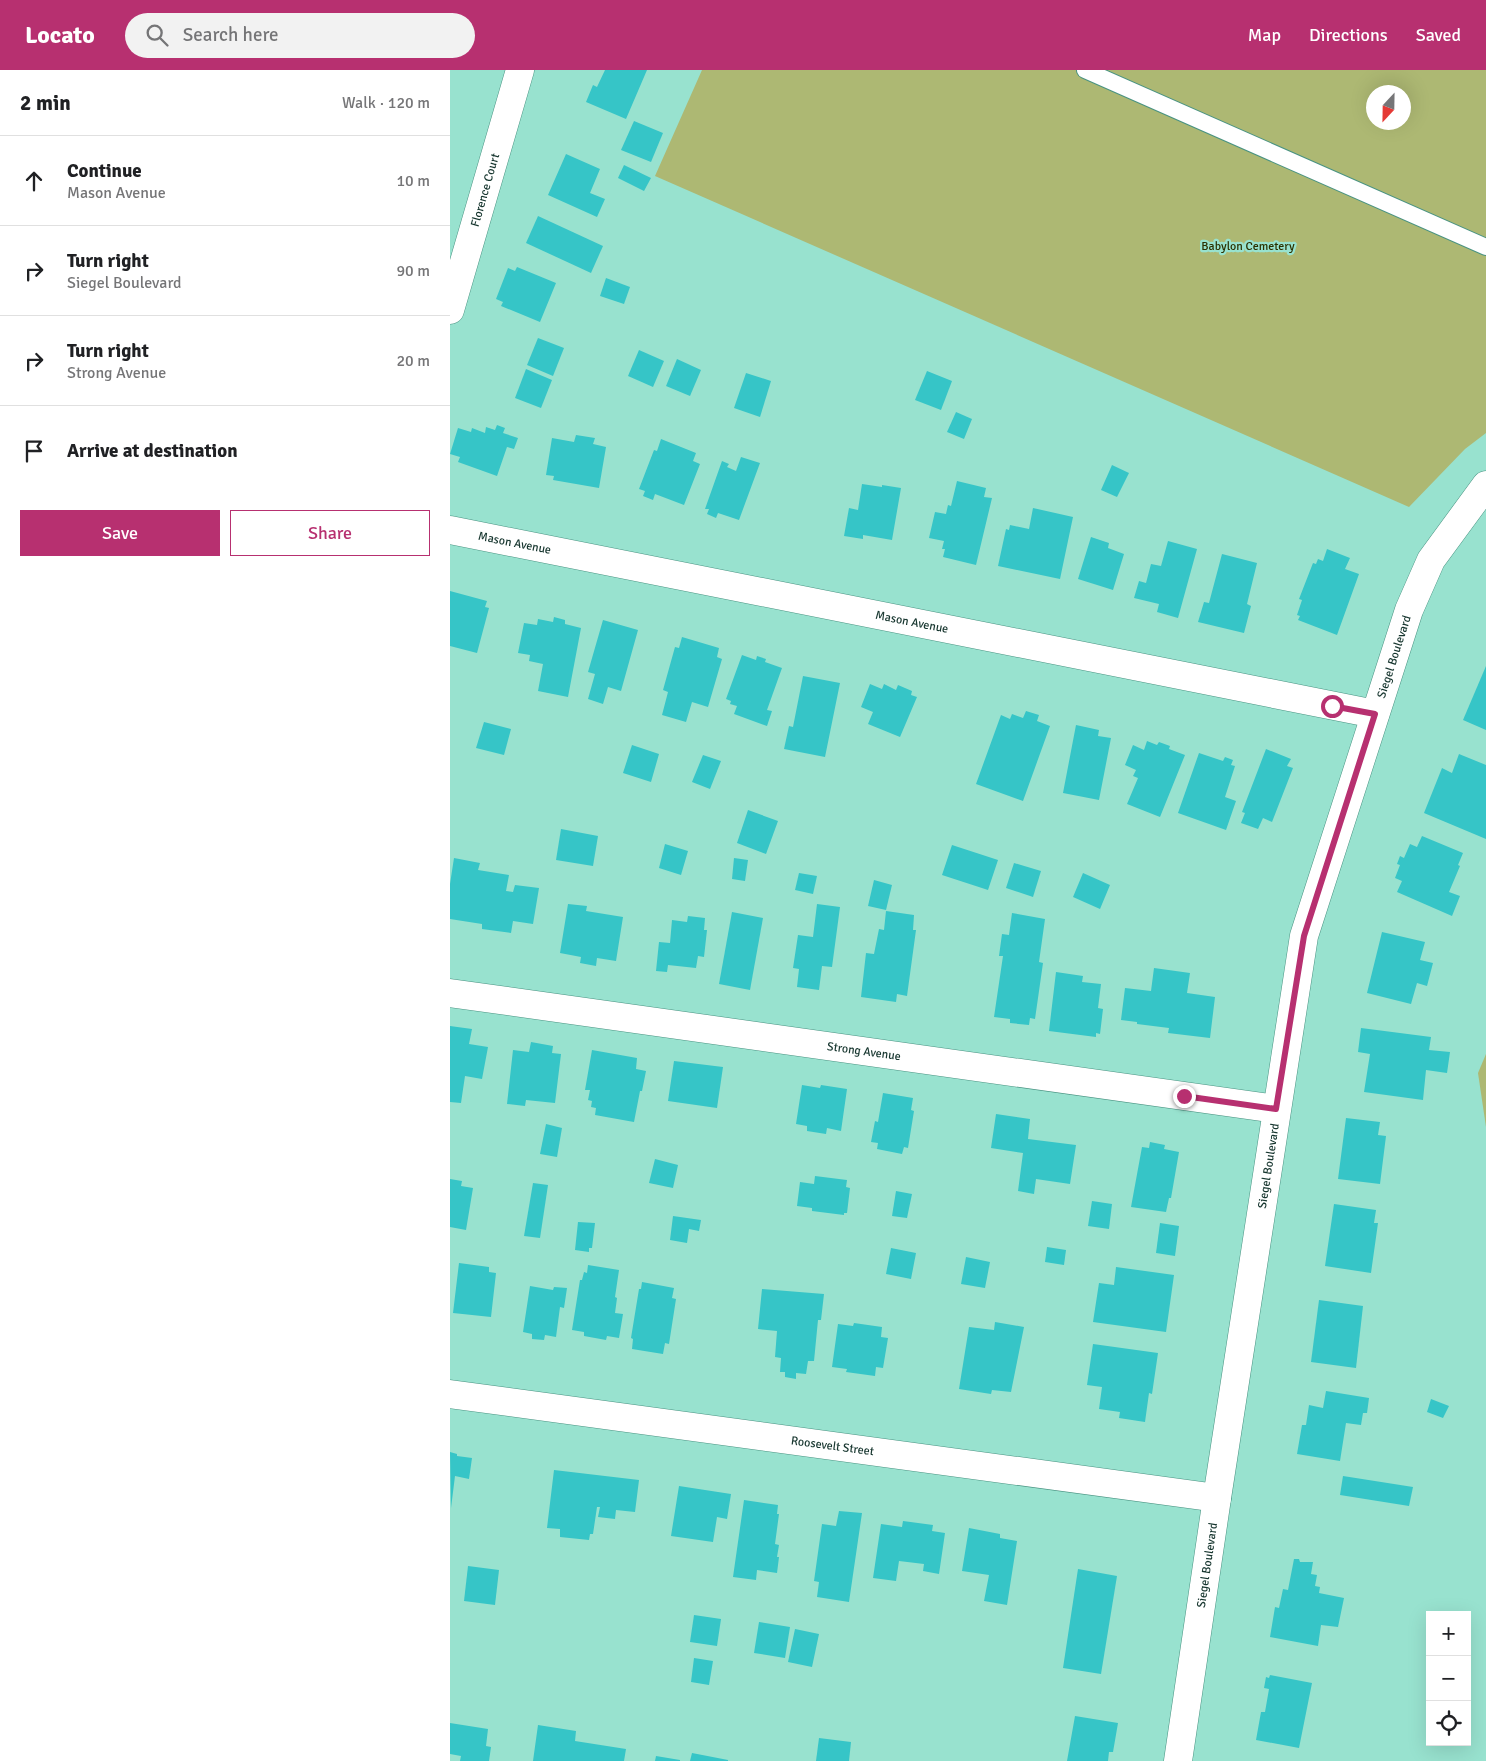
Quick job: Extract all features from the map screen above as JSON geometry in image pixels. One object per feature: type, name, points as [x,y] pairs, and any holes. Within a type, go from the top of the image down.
[{"type":"street","name":"Florence Court","points":[[450,310],[520,70]]},
{"type":"street","name":"Siegel Boulevard","points":[[1178,1761],[1216,1498],[1304,936],[1409,610],[1431,560],[1486,485]]},
{"type":"street","name":"Mason Avenue","points":[[450,530],[1375,714]]},
{"type":"street","name":"Strong Avenue","points":[[450,994],[1276,1109]]},
{"type":"street","name":"Roosevelt Street","points":[[450,1394],[1216,1498]]},
{"type":"lane","points":[[1085,70],[1486,247]]},
{"type":"green space","name":"Babylon Cemetery","points":[[702,70],[1486,70],[1486,433],[1465,449],[1409,507],[655,176]]},
{"type":"green space","points":[[1486,1054],[1486,1127],[1478,1073]]},
{"type":"building","points":[[605,70],[647,70],[626,119],[586,102],[593,85],[597,87]]},
{"type":"building","points":[[634,121],[663,133],[651,162],[621,150]]},
{"type":"building","points":[[566,154],[600,169],[590,193],[605,199],[597,217],[548,195]]},
{"type":"building","points":[[624,165],[651,178],[644,191],[618,178]]},
{"type":"building","points":[[538,216],[603,246],[591,273],[526,243]]},
{"type":"building","points":[[517,267],[556,283],[540,322],[501,306],[503,302],[496,299],[508,268],[515,271]]},
{"type":"building","points":[[606,278],[630,287],[624,304],[600,296]]},
{"type":"building","points":[[538,338],[564,348],[553,376],[527,365]]},
{"type":"building","points":[[639,350],[664,361],[653,387],[628,376]]},
{"type":"building","points":[[677,359],[701,370],[690,396],[666,386]]},
{"type":"building","points":[[526,369],[552,380],[541,408],[515,398]]},
{"type":"building","points":[[927,371],[952,381],[941,410],[915,400]]},
{"type":"building","points":[[746,373],[771,381],[760,417],[734,408]]},
{"type":"building","points":[[956,412],[972,419],[964,439],[947,432]]},
{"type":"building","points":[[497,425],[505,428],[503,433],[518,438],[514,449],[507,447],[497,476],[458,462],[460,457],[450,454],[458,428],[471,432],[472,428],[485,433],[486,427],[495,430]]},
{"type":"building","points":[[576,435],[595,438],[593,444],[606,447],[599,488],[553,480],[554,476],[546,475],[552,438],[574,442]]},
{"type":"building","points":[[661,439],[696,453],[693,461],[700,464],[684,505],[655,494],[653,500],[643,496],[645,491],[639,489],[654,450],[657,451]]},
{"type":"building","points":[[741,457],[760,463],[739,520],[718,513],[716,518],[707,514],[709,509],[705,509],[722,461],[729,464],[727,467],[736,471]]},
{"type":"building","points":[[1112,465],[1129,473],[1117,497],[1101,490]]},
{"type":"building","points":[[957,481],[986,488],[984,497],[992,498],[976,565],[943,557],[944,541],[929,538],[935,512],[946,514],[948,505],[951,506]]},
{"type":"building","points":[[862,484],[901,488],[892,540],[863,535],[863,539],[844,536],[849,508],[858,510]]},
{"type":"building","points":[[1033,508],[1073,517],[1060,579],[998,566],[1006,529],[1009,530],[1010,525],[1029,529]]},
{"type":"building","points":[[1091,537],[1109,543],[1108,548],[1124,554],[1113,590],[1078,579]]},
{"type":"building","points":[[1168,541],[1197,549],[1178,618],[1157,612],[1159,604],[1134,598],[1139,581],[1146,583],[1151,564],[1161,566]]},
{"type":"building","points":[[1327,549],[1350,558],[1345,569],[1359,574],[1337,635],[1298,620],[1300,616],[1297,615],[1302,600],[1299,599],[1313,563],[1316,564],[1318,559],[1323,561]]},
{"type":"building","points":[[1222,554],[1257,563],[1247,604],[1251,606],[1244,633],[1198,622],[1204,602],[1209,603]]},
{"type":"building","points":[[450,591],[487,601],[485,607],[489,608],[477,653],[450,646]]},
{"type":"building","points":[[554,617],[565,620],[565,624],[581,628],[568,697],[538,691],[543,664],[529,661],[530,655],[518,653],[524,623],[537,625],[538,619],[553,622]]},
{"type":"building","points":[[603,620],[638,630],[621,691],[608,687],[603,704],[588,699],[595,674],[588,672]]},
{"type":"building","points":[[682,637],[719,648],[717,657],[722,659],[708,707],[692,702],[686,722],[662,715],[668,692],[663,690],[675,647],[679,648]]},
{"type":"building","points":[[742,655],[756,660],[757,656],[766,659],[765,662],[782,668],[767,710],[772,711],[767,726],[734,714],[737,706],[730,704],[731,701],[726,699]]},
{"type":"building","points":[[1486,666],[1486,730],[1463,720]]},
{"type":"building","points":[[803,676],[840,683],[825,757],[784,749],[789,726],[793,727]]},
{"type":"building","points":[[870,684],[882,689],[884,684],[896,690],[898,685],[912,691],[911,695],[917,697],[900,737],[868,724],[873,712],[861,707]]},
{"type":"building","points":[[1026,711],[1039,715],[1037,721],[1050,726],[1023,801],[976,784],[1001,715],[1010,719],[1012,714],[1023,718]]},
{"type":"building","points":[[484,722],[511,729],[504,755],[476,748]]},
{"type":"building","points":[[1076,725],[1099,730],[1098,736],[1111,738],[1099,800],[1063,793]]},
{"type":"building","points":[[1147,741],[1157,745],[1159,742],[1170,746],[1169,749],[1185,755],[1160,817],[1127,804],[1138,778],[1133,776],[1136,770],[1125,765],[1133,745],[1144,750]]},
{"type":"building","points":[[632,745],[659,754],[651,782],[623,773]]},
{"type":"building","points":[[1266,749],[1291,759],[1287,766],[1293,768],[1272,822],[1263,818],[1258,829],[1241,823],[1245,813],[1242,812]]},
{"type":"building","points":[[1199,753],[1223,761],[1225,757],[1233,760],[1231,765],[1235,766],[1225,797],[1236,801],[1226,830],[1178,813]]},
{"type":"building","points":[[1459,754],[1486,765],[1486,839],[1424,813],[1442,768],[1452,773]]},
{"type":"building","points":[[703,755],[721,761],[710,789],[692,782]]},
{"type":"building","points":[[748,810],[778,821],[766,854],[737,843]]},
{"type":"building","points":[[561,829],[598,836],[593,866],[556,860]]},
{"type":"building","points":[[1422,836],[1463,853],[1458,865],[1460,866],[1449,892],[1460,896],[1452,916],[1397,892],[1402,881],[1395,878],[1400,865],[1397,864],[1400,856],[1404,858],[1410,844],[1417,847]]},
{"type":"building","points":[[665,844],[688,851],[681,875],[659,868]]},
{"type":"building","points":[[952,845],[998,860],[988,890],[942,875]]},
{"type":"building","points":[[454,858],[480,863],[478,870],[509,875],[506,891],[513,892],[515,885],[539,888],[533,924],[513,921],[511,933],[482,929],[482,924],[450,919],[450,884]]},
{"type":"building","points":[[734,858],[748,860],[745,881],[732,879]]},
{"type":"building","points":[[1014,863],[1041,871],[1033,897],[1006,888]]},
{"type":"building","points":[[799,873],[817,876],[813,894],[795,890]]},
{"type":"building","points":[[1083,873],[1110,885],[1100,909],[1073,897]]},
{"type":"building","points":[[874,880],[892,885],[886,910],[868,906]]},
{"type":"building","points":[[568,904],[587,906],[586,911],[623,917],[616,961],[597,958],[596,966],[580,963],[581,957],[560,953]]},
{"type":"building","points":[[817,904],[840,907],[832,967],[822,966],[819,990],[797,987],[799,969],[793,968],[798,935],[813,937]]},
{"type":"building","points":[[886,911],[914,915],[913,930],[916,930],[907,996],[897,994],[896,1002],[861,997],[866,953],[874,954],[879,929],[884,930]]},
{"type":"building","points":[[732,912],[763,918],[750,990],[719,984]]},
{"type":"building","points":[[1012,913],[1045,919],[1039,962],[1043,963],[1035,1019],[1030,1018],[1029,1025],[1010,1023],[1010,1019],[994,1017],[1003,956],[999,956],[1002,934],[1009,935]]},
{"type":"building","points":[[688,916],[705,918],[704,930],[707,930],[704,957],[698,956],[696,968],[668,965],[667,972],[656,971],[659,942],[670,943],[672,920],[687,922]]},
{"type":"building","points":[[1382,932],[1425,942],[1420,960],[1433,963],[1427,986],[1417,983],[1411,1004],[1367,993]]},
{"type":"building","points":[[1154,968],[1190,973],[1187,993],[1215,997],[1210,1038],[1168,1033],[1169,1028],[1121,1020],[1125,988],[1151,991]]},
{"type":"building","points":[[1056,972],[1083,976],[1082,982],[1101,984],[1098,1008],[1103,1009],[1100,1034],[1096,1033],[1096,1037],[1049,1031]]},
{"type":"building","points":[[450,1026],[472,1029],[469,1044],[488,1047],[482,1079],[465,1076],[461,1103],[450,1102]]},
{"type":"building","points":[[1361,1028],[1431,1037],[1429,1050],[1450,1052],[1447,1073],[1426,1070],[1423,1100],[1364,1092],[1370,1054],[1358,1052]]},
{"type":"building","points":[[531,1042],[553,1046],[552,1053],[561,1054],[555,1103],[526,1100],[525,1106],[507,1104],[513,1050],[529,1052]]},
{"type":"building","points":[[592,1050],[637,1058],[636,1069],[646,1071],[634,1122],[595,1115],[596,1108],[591,1107],[592,1101],[588,1100],[590,1090],[585,1090]]},
{"type":"building","points":[[674,1061],[723,1067],[717,1108],[668,1101]]},
{"type":"building","points":[[802,1085],[820,1088],[821,1085],[847,1089],[841,1131],[827,1128],[826,1134],[807,1131],[807,1126],[796,1124]]},
{"type":"building","points":[[883,1093],[913,1098],[911,1110],[914,1111],[908,1148],[904,1147],[902,1154],[877,1149],[878,1143],[871,1142],[875,1121],[878,1122]]},
{"type":"building","points":[[996,1114],[1030,1119],[1028,1139],[1076,1145],[1070,1184],[1036,1179],[1034,1194],[1018,1191],[1023,1153],[991,1148]]},
{"type":"building","points":[[1346,1118],[1380,1122],[1378,1135],[1386,1136],[1380,1184],[1338,1179]]},
{"type":"building","points":[[546,1124],[562,1128],[557,1157],[540,1154]]},
{"type":"building","points":[[1150,1142],[1165,1145],[1164,1149],[1179,1152],[1171,1198],[1169,1198],[1166,1212],[1131,1207],[1142,1147],[1149,1148]]},
{"type":"building","points":[[655,1159],[678,1165],[673,1188],[649,1183]]},
{"type":"building","points":[[815,1176],[847,1180],[846,1187],[850,1188],[847,1213],[844,1213],[844,1215],[812,1211],[812,1208],[797,1206],[800,1182],[814,1184]]},
{"type":"building","points":[[450,1179],[462,1181],[461,1186],[473,1188],[466,1230],[450,1227]]},
{"type":"building","points":[[533,1183],[548,1185],[540,1238],[524,1236]]},
{"type":"building","points":[[896,1191],[912,1194],[907,1218],[892,1216]]},
{"type":"building","points":[[1092,1201],[1112,1204],[1109,1229],[1088,1226]]},
{"type":"building","points":[[1334,1204],[1376,1210],[1374,1223],[1378,1223],[1371,1273],[1325,1266]]},
{"type":"building","points":[[673,1216],[701,1220],[699,1231],[689,1229],[687,1243],[670,1240]]},
{"type":"building","points":[[578,1222],[595,1223],[592,1248],[589,1248],[589,1252],[575,1250]]},
{"type":"building","points":[[1160,1223],[1179,1226],[1175,1256],[1156,1253]]},
{"type":"building","points":[[1047,1247],[1066,1250],[1064,1265],[1045,1262]]},
{"type":"building","points":[[891,1248],[916,1253],[911,1279],[886,1274]]},
{"type":"building","points":[[966,1257],[990,1262],[985,1288],[961,1284]]},
{"type":"building","points":[[459,1263],[489,1267],[489,1272],[496,1273],[491,1317],[453,1313]]},
{"type":"building","points":[[588,1265],[619,1270],[615,1313],[623,1314],[619,1338],[607,1336],[606,1340],[584,1336],[584,1332],[572,1330],[580,1280],[582,1280],[584,1272],[587,1273]]},
{"type":"building","points":[[1116,1267],[1174,1275],[1166,1332],[1093,1322],[1099,1283],[1114,1285]]},
{"type":"building","points":[[642,1282],[674,1288],[672,1298],[676,1299],[669,1344],[665,1343],[663,1354],[632,1349],[633,1339],[631,1338],[639,1289],[641,1289]]},
{"type":"building","points":[[530,1286],[553,1290],[554,1287],[567,1288],[564,1308],[560,1307],[556,1337],[545,1335],[544,1340],[532,1339],[532,1334],[523,1332]]},
{"type":"building","points":[[762,1289],[824,1294],[821,1320],[818,1320],[814,1361],[808,1361],[806,1374],[796,1373],[796,1379],[785,1377],[785,1372],[780,1372],[781,1358],[775,1357],[777,1331],[758,1329]]},
{"type":"building","points":[[1319,1300],[1363,1306],[1356,1368],[1311,1362]]},
{"type":"building","points":[[995,1322],[1024,1327],[1011,1392],[992,1390],[991,1394],[959,1389],[969,1327],[994,1330]]},
{"type":"building","points":[[854,1323],[882,1327],[881,1337],[888,1338],[883,1368],[876,1367],[875,1376],[846,1372],[847,1369],[832,1367],[838,1324],[853,1326]]},
{"type":"building","points":[[1093,1344],[1158,1353],[1152,1394],[1149,1393],[1145,1422],[1119,1418],[1120,1412],[1099,1409],[1102,1387],[1087,1385]]},
{"type":"building","points":[[1326,1391],[1369,1398],[1367,1413],[1363,1413],[1361,1425],[1346,1423],[1340,1461],[1297,1454],[1302,1425],[1306,1425],[1309,1405],[1323,1408]]},
{"type":"building","points":[[1431,1399],[1449,1406],[1443,1418],[1427,1412]]},
{"type":"building","points":[[450,1452],[457,1454],[457,1456],[472,1458],[469,1479],[455,1476],[451,1508]]},
{"type":"building","points":[[554,1470],[639,1480],[635,1512],[616,1510],[615,1519],[598,1517],[600,1507],[597,1507],[593,1534],[590,1534],[589,1540],[560,1537],[560,1529],[547,1528]]},
{"type":"building","points":[[1343,1476],[1413,1487],[1409,1506],[1340,1495]]},
{"type":"building","points":[[679,1486],[731,1494],[727,1519],[717,1517],[713,1542],[671,1536]]},
{"type":"building","points":[[744,1500],[778,1505],[777,1514],[779,1514],[775,1544],[779,1545],[777,1573],[757,1570],[756,1580],[733,1577]]},
{"type":"building","points":[[839,1511],[862,1513],[849,1602],[817,1597],[819,1582],[814,1581],[822,1524],[836,1526]]},
{"type":"building","points":[[903,1521],[933,1525],[932,1531],[945,1533],[939,1574],[923,1571],[924,1564],[899,1561],[896,1581],[873,1578],[881,1524],[902,1527]]},
{"type":"building","points":[[969,1528],[1000,1534],[1000,1538],[1017,1541],[1007,1605],[984,1601],[989,1575],[962,1571]]},
{"type":"building","points":[[1294,1559],[1299,1559],[1300,1562],[1313,1562],[1311,1574],[1317,1575],[1315,1586],[1320,1587],[1319,1593],[1344,1598],[1338,1627],[1321,1625],[1318,1646],[1270,1637],[1275,1607],[1279,1608],[1283,1589],[1288,1590]]},
{"type":"building","points":[[468,1566],[499,1570],[495,1605],[464,1601]]},
{"type":"building","points":[[1078,1569],[1117,1576],[1101,1674],[1063,1668]]},
{"type":"building","points":[[694,1615],[721,1619],[717,1646],[690,1642]]},
{"type":"building","points":[[759,1622],[790,1627],[785,1658],[754,1653]]},
{"type":"building","points":[[795,1629],[819,1634],[812,1667],[788,1662]]},
{"type":"building","points":[[694,1658],[713,1661],[709,1685],[691,1682]]},
{"type":"building","points":[[1270,1675],[1312,1683],[1299,1748],[1256,1740],[1261,1712],[1265,1712],[1269,1689],[1264,1688],[1266,1677],[1269,1678]]},
{"type":"building","points":[[1075,1716],[1118,1723],[1113,1752],[1109,1752],[1108,1761],[1067,1761]]},
{"type":"building","points":[[450,1723],[488,1729],[486,1746],[491,1747],[489,1761],[460,1761],[461,1756],[450,1754]]},
{"type":"building","points":[[538,1725],[576,1731],[575,1741],[626,1749],[624,1761],[533,1761]]},
{"type":"building","points":[[819,1738],[851,1742],[849,1761],[816,1761]]},
{"type":"building","points":[[692,1753],[728,1760],[728,1761],[690,1761]]},
{"type":"building","points":[[656,1756],[680,1760],[680,1761],[655,1761]]},
{"type":"route","points":[[1184,1096],[1276,1109],[1304,936],[1375,714],[1332,706]]}]
